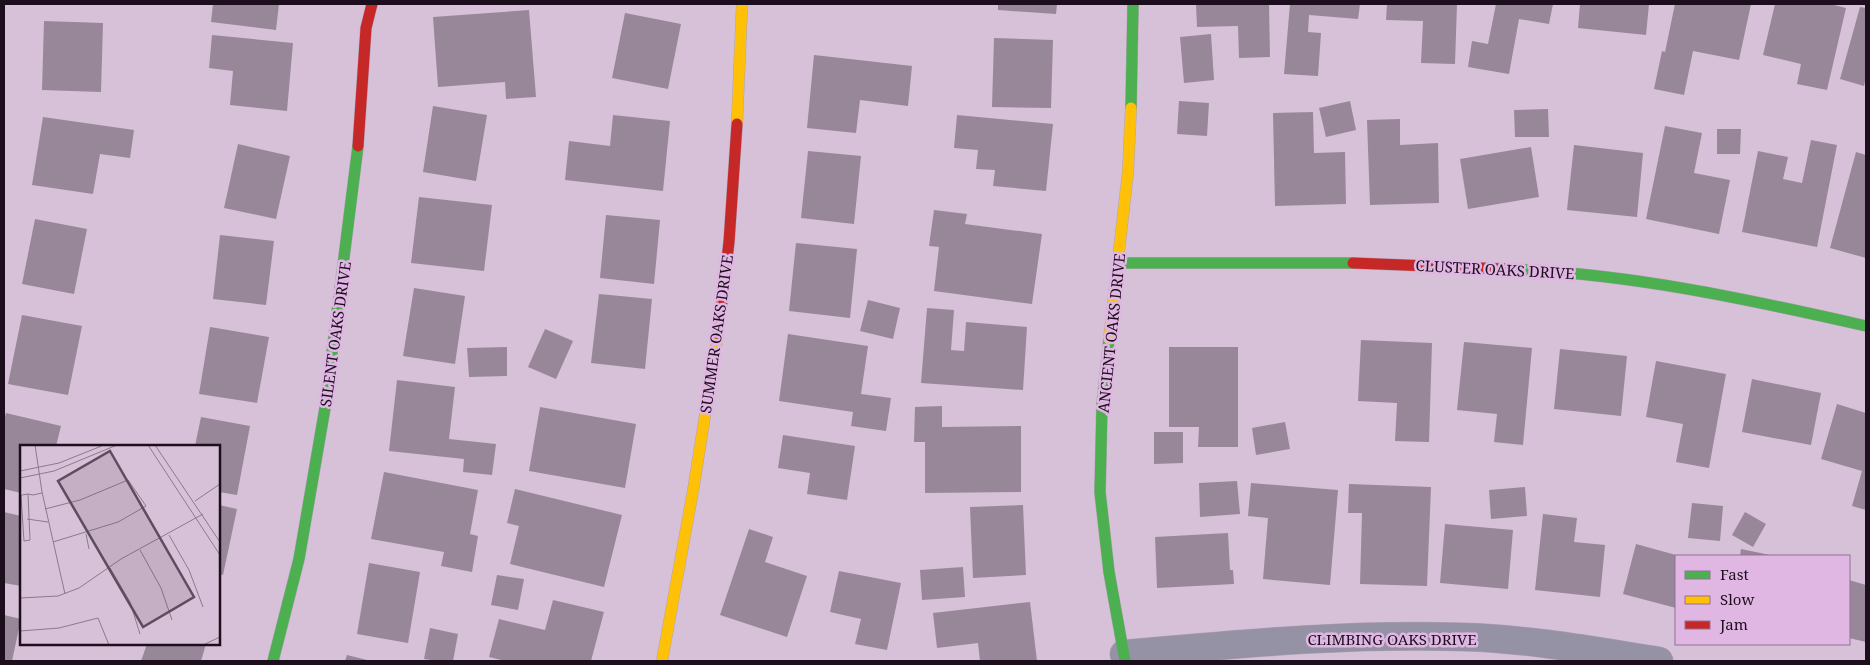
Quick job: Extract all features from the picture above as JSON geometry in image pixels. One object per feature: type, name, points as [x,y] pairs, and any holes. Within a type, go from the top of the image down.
[{"type":"street","name":"SILENT OAKS DRIVE","points":[[273,661],[299,559],[325,408],[360,136],[366,28],[372,4]]},
{"type":"street","name":"SUMMER OAKS DRIVE","points":[[662,661],[690,509],[720,320],[739,90],[742,4]]},
{"type":"street","name":"ANCIENT OAKS DRIVE","points":[[1124,657],[1109,572],[1100,492],[1102,405],[1128,172],[1133,4]]},
{"type":"street","name":"CLUSTER OAKS DRIVE","points":[[1118,264],[1319,262],[1591,274],[1758,301],[1866,326]]},
{"type":"street","name":"CLIMBING OAKS DRIVE","points":[[1124,657],[1305,639],[1386,636],[1466,637],[1555,644],[1659,661]]},
{"type":"building","points":[[213,4],[279,4],[276,30],[211,22]]},
{"type":"building","points":[[998,4],[1057,4],[1056,14],[998,10]]},
{"type":"building","points":[[1196,4],[1269,4],[1270,57],[1239,58],[1238,26],[1197,27]]},
{"type":"building","points":[[1290,4],[1360,4],[1358,19],[1309,15],[1308,32],[1321,33],[1318,76],[1284,74]]},
{"type":"building","points":[[1387,4],[1457,4],[1455,64],[1421,63],[1423,21],[1386,20]]},
{"type":"building","points":[[1496,4],[1553,4],[1549,24],[1519,19],[1509,74],[1468,67],[1472,41],[1488,44]]},
{"type":"building","points":[[1580,4],[1649,4],[1646,35],[1578,28]]},
{"type":"building","points":[[1675,4],[1751,4],[1739,60],[1693,51],[1684,95],[1654,89],[1662,51],[1665,52]]},
{"type":"building","points":[[1775,4],[1830,4],[1846,8],[1827,90],[1797,84],[1801,64],[1763,55]]},
{"type":"building","points":[[1860,7],[1866,8],[1866,77],[1864,86],[1840,79]]},
{"type":"building","points":[[529,10],[536,97],[506,99],[505,82],[438,87],[433,17]]},
{"type":"building","points":[[625,13],[681,24],[668,89],[612,78]]},
{"type":"building","points":[[44,21],[103,23],[101,92],[42,90]]},
{"type":"building","points":[[1211,34],[1214,80],[1184,83],[1180,37]]},
{"type":"building","points":[[212,35],[293,43],[287,111],[230,105],[233,71],[209,68]]},
{"type":"building","points":[[994,38],[1053,40],[1051,108],[992,107]]},
{"type":"building","points":[[814,55],[912,66],[908,106],[860,100],[856,133],[807,128]]},
{"type":"building","points":[[1179,101],[1209,103],[1207,136],[1177,134]]},
{"type":"building","points":[[1350,101],[1356,130],[1326,137],[1319,108]]},
{"type":"building","points":[[433,106],[487,115],[476,181],[423,172]]},
{"type":"building","points":[[1548,109],[1549,137],[1515,137],[1514,110]]},
{"type":"building","points":[[1313,112],[1314,153],[1345,152],[1346,204],[1275,206],[1273,113]]},
{"type":"building","points":[[613,115],[670,121],[663,191],[565,180],[569,141],[610,146]]},
{"type":"building","points":[[957,115],[1053,124],[1046,191],[993,186],[995,170],[976,169],[978,150],[954,148]]},
{"type":"building","points":[[43,117],[134,130],[130,158],[100,154],[93,194],[32,185]]},
{"type":"building","points":[[1400,119],[1400,145],[1438,143],[1439,203],[1370,205],[1367,120]]},
{"type":"building","points":[[1665,126],[1702,133],[1694,173],[1730,180],[1719,234],[1646,219]]},
{"type":"building","points":[[1717,129],[1741,129],[1740,154],[1717,154]]},
{"type":"building","points":[[1811,140],[1837,145],[1817,247],[1742,232],[1758,151],[1788,157],[1783,179],[1802,183]]},
{"type":"building","points":[[238,144],[290,156],[276,219],[224,208]]},
{"type":"building","points":[[1574,145],[1643,153],[1637,217],[1567,210]]},
{"type":"building","points":[[1531,147],[1539,197],[1468,209],[1460,159]]},
{"type":"building","points":[[808,151],[861,156],[854,224],[801,218]]},
{"type":"building","points":[[1856,152],[1866,155],[1866,258],[1830,248]]},
{"type":"building","points":[[419,197],[492,205],[484,271],[411,263]]},
{"type":"building","points":[[934,210],[967,214],[965,224],[1042,234],[1032,304],[934,291],[939,247],[929,246]]},
{"type":"building","points":[[606,215],[660,220],[654,284],[600,278]]},
{"type":"building","points":[[35,219],[87,229],[74,294],[22,284]]},
{"type":"building","points":[[220,235],[274,241],[266,305],[213,299]]},
{"type":"building","points":[[796,243],[857,249],[850,318],[789,311]]},
{"type":"building","points":[[414,288],[465,296],[455,364],[403,356]]},
{"type":"building","points":[[599,294],[652,299],[645,369],[591,363]]},
{"type":"building","points":[[868,300],[900,308],[893,339],[860,331]]},
{"type":"building","points":[[927,308],[954,310],[951,350],[964,351],[966,322],[1027,327],[1023,390],[921,383]]},
{"type":"building","points":[[22,315],[82,326],[68,395],[8,384]]},
{"type":"building","points":[[210,327],[269,337],[257,403],[199,394]]},
{"type":"building","points":[[545,329],[573,341],[556,379],[528,367]]},
{"type":"building","points":[[788,334],[868,346],[861,394],[891,398],[886,431],[851,426],[853,412],[779,401]]},
{"type":"building","points":[[1361,340],[1432,343],[1429,442],[1395,441],[1397,403],[1358,401]]},
{"type":"building","points":[[1464,342],[1532,348],[1523,445],[1494,442],[1497,414],[1457,410]]},
{"type":"building","points":[[507,347],[507,376],[469,377],[467,348]]},
{"type":"building","points":[[1169,347],[1238,347],[1238,447],[1198,447],[1199,427],[1169,427]]},
{"type":"building","points":[[1560,349],[1627,356],[1621,416],[1554,409]]},
{"type":"building","points":[[1656,361],[1726,374],[1709,468],[1676,462],[1683,424],[1646,417]]},
{"type":"building","points":[[1752,379],[1821,393],[1811,445],[1742,432]]},
{"type":"building","points":[[397,380],[455,387],[449,439],[496,444],[492,475],[463,472],[464,459],[389,451]]},
{"type":"building","points":[[1837,404],[1866,413],[1866,510],[1852,506],[1862,471],[1821,459]]},
{"type":"building","points":[[942,406],[942,427],[1021,426],[1021,492],[925,493],[925,442],[914,442],[915,407]]},
{"type":"building","points":[[540,407],[636,424],[625,488],[529,471]]},
{"type":"building","points":[[6,413],[61,426],[56,445],[20,445],[20,493],[4,489],[4,421]]},
{"type":"building","points":[[201,417],[250,426],[237,495],[220,492],[220,445],[195,445]]},
{"type":"building","points":[[1285,422],[1290,449],[1256,455],[1252,428]]},
{"type":"building","points":[[1154,432],[1183,432],[1183,463],[1154,464]]},
{"type":"building","points":[[783,435],[855,446],[847,500],[807,494],[810,473],[778,468]]},
{"type":"building","points":[[384,472],[478,490],[470,534],[478,536],[472,572],[441,566],[444,552],[371,539]]},
{"type":"building","points":[[1237,481],[1240,514],[1200,517],[1199,483]]},
{"type":"building","points":[[1251,483],[1338,490],[1330,585],[1263,579],[1268,518],[1248,516]]},
{"type":"building","points":[[1349,484],[1431,487],[1427,586],[1360,584],[1362,513],[1348,513]]},
{"type":"building","points":[[1525,487],[1527,516],[1491,519],[1489,490]]},
{"type":"building","points":[[515,489],[622,515],[604,587],[510,564],[519,526],[507,523]]},
{"type":"building","points":[[1692,503],[1723,506],[1720,541],[1688,538]]},
{"type":"building","points":[[220,505],[237,509],[223,575],[220,574]]},
{"type":"building","points":[[1023,505],[1026,575],[973,578],[970,507]]},
{"type":"building","points":[[4,512],[20,516],[20,586],[4,583]]},
{"type":"building","points":[[1745,512],[1766,524],[1753,547],[1732,535]]},
{"type":"building","points":[[1543,514],[1577,518],[1574,542],[1605,545],[1600,597],[1535,590]]},
{"type":"building","points":[[1445,524],[1513,530],[1508,589],[1440,583]]},
{"type":"building","points":[[749,529],[773,537],[765,562],[807,576],[787,637],[720,615]]},
{"type":"building","points":[[1228,533],[1230,570],[1233,570],[1234,584],[1157,588],[1155,537]]},
{"type":"building","points":[[1636,544],[1676,555],[1675,608],[1623,594]]},
{"type":"building","points":[[1741,549],[1770,555],[1740,555]]},
{"type":"building","points":[[369,563],[420,572],[408,643],[357,634]]},
{"type":"building","points":[[963,567],[965,597],[922,600],[920,570]]},
{"type":"building","points":[[839,571],[901,583],[887,650],[855,644],[861,619],[830,612]]},
{"type":"building","points":[[497,575],[524,579],[518,610],[491,605]]},
{"type":"building","points":[[1850,580],[1866,585],[1866,642],[1850,638]]},
{"type":"building","points":[[553,600],[604,612],[591,661],[505,661],[489,657],[499,619],[545,630]]},
{"type":"building","points":[[1030,602],[1037,661],[980,661],[978,643],[937,648],[933,613]]},
{"type":"building","points":[[4,615],[20,619],[20,624],[12,661],[4,661]]},
{"type":"building","points":[[430,628],[458,634],[453,661],[424,659]]},
{"type":"building","points":[[147,645],[206,645],[201,661],[141,661]]},
{"type":"building","points":[[347,655],[371,661],[345,661]]},
{"type":"traffic: fast","points":[[1131,108],[1133,4]]},
{"type":"traffic: fast","points":[[273,661],[299,559],[325,408],[358,146]]},
{"type":"traffic: fast","points":[[1118,263],[1353,263]]},
{"type":"traffic: fast","points":[[1505,269],[1551,271],[1687,289],[1777,306],[1866,326]]},
{"type":"traffic: fast","points":[[1109,339],[1102,405],[1100,492],[1109,572],[1125,661]]},
{"type":"traffic: slow","points":[[737,124],[742,4]]},
{"type":"traffic: slow","points":[[1109,339],[1128,172],[1131,108]]},
{"type":"traffic: slow","points":[[662,661],[693,491],[718,334]]},
{"type":"traffic: jam","points":[[358,146],[366,28],[372,4]]},
{"type":"traffic: jam","points":[[718,334],[729,242],[737,124]]},
{"type":"traffic: jam","points":[[1353,263],[1505,269]]}]
